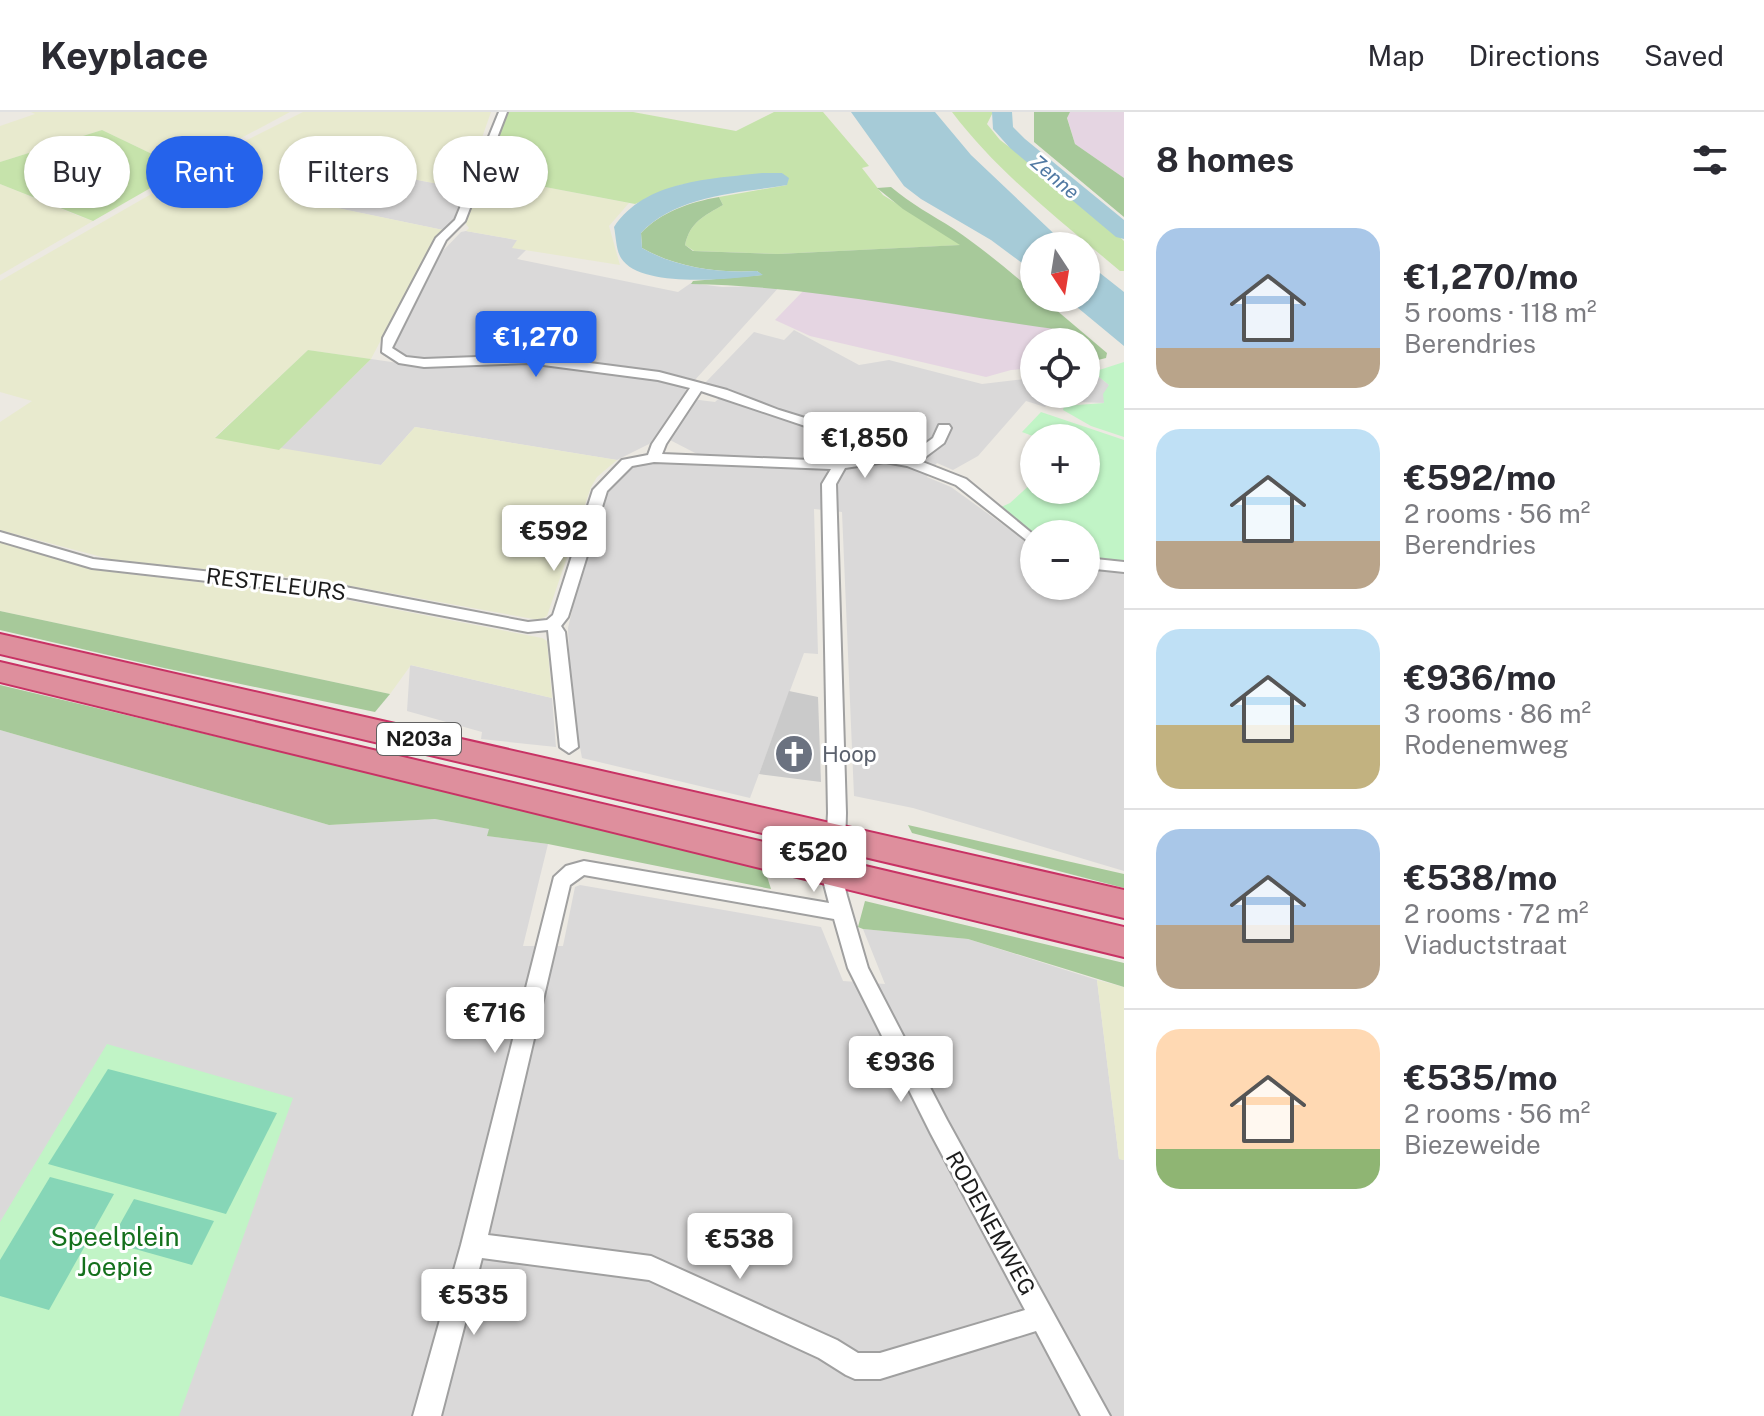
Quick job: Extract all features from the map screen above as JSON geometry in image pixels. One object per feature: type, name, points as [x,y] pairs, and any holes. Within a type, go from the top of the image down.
[{"type":"highway","name":"N203a","points":[[0,644],[783,824],[836,855],[899,851],[1124,904]]},
{"type":"highway","name":"N203a","points":[[0,672],[836,855],[1124,942]]},
{"type":"street","points":[[503,112],[460,221],[441,238],[386,349],[403,360],[424,363],[528,359],[659,376],[855,438],[885,458]]},
{"type":"street","points":[[654,458],[659,444],[698,386]]},
{"type":"street","points":[[910,462],[939,440],[944,428]]},
{"type":"street","name":"RODENEMWEG","points":[[855,438],[829,484],[834,884],[858,968],[939,1127],[1096,1416]]},
{"type":"street","points":[[569,747],[557,632],[552,625],[560,617],[600,490],[627,463],[654,458],[839,465],[885,458],[910,462],[961,482],[1020,530]]},
{"type":"street","name":"RESTELEURS","points":[[0,536],[92,563],[340,591],[528,627],[552,625]]},
{"type":"street","points":[[1100,564],[1124,567]]},
{"type":"street","points":[[427,1416],[473,1245],[561,882],[567,875],[584,868],[842,913]]},
{"type":"street","points":[[473,1245],[651,1268],[828,1349],[855,1366],[880,1366],[1042,1317]]},
{"type":"shaded area","points":[[1070,112],[1124,112],[1124,178],[1075,144],[1067,117]]},
{"type":"shaded area","points":[[417,180],[433,183],[433,208],[458,208],[454,219],[443,230],[337,208],[417,208]]},
{"type":"shaded area","points":[[461,232],[522,241],[527,249],[517,259],[678,292],[691,283],[722,287],[780,286],[694,381],[678,377],[686,390],[684,398],[715,402],[726,392],[705,383],[754,332],[784,340],[794,330],[859,365],[889,360],[982,384],[1020,380],[1020,408],[978,456],[953,470],[937,463],[927,477],[951,487],[1020,537],[1020,600],[1100,600],[1100,567],[1124,570],[1124,871],[913,808],[854,796],[842,512],[814,509],[818,654],[804,653],[750,798],[582,758],[571,700],[568,628],[585,555],[606,492],[612,482],[642,462],[699,464],[699,455],[670,440],[655,437],[651,443],[617,460],[415,427],[381,465],[279,449],[371,359],[412,365],[408,358],[398,355],[392,348],[436,258]]},
{"type":"shaded area","points":[[806,288],[1051,328],[1020,328],[1020,369],[986,377],[810,336],[775,320]]},
{"type":"shaded area","points":[[1100,378],[1109,385],[1105,403],[1100,403]]},
{"type":"shaded area","points":[[410,665],[552,698],[556,747],[481,739],[482,732],[407,711]]},
{"type":"shaded area","points":[[789,691],[818,697],[821,782],[759,774]]},
{"type":"shaded area","points":[[0,730],[329,825],[435,819],[490,829],[488,836],[548,844],[523,946],[563,946],[575,887],[580,885],[821,927],[843,981],[885,984],[863,929],[968,939],[1097,980],[1119,1159],[1124,1160],[1124,1416],[0,1416]]},
{"type":"green space","points":[[31,112],[290,112],[245,136],[146,136],[146,151],[130,143],[130,136],[115,136],[102,130],[83,136],[24,136],[24,154],[0,162],[0,126],[35,114]]},
{"type":"green space","points":[[303,112],[491,112],[483,136],[433,136],[433,183],[417,180],[417,136],[279,136],[279,208],[338,208],[443,230],[434,239],[371,359],[308,350],[215,437],[381,465],[415,427],[617,460],[597,477],[591,487],[547,616],[539,620],[318,580],[113,560],[0,530],[0,422],[32,401],[0,392],[0,281],[146,197],[146,208],[263,208],[263,136],[255,136]]},
{"type":"green space","points":[[506,112],[633,112],[736,131],[774,112],[823,112],[869,166],[862,168],[883,195],[962,245],[778,254],[694,251],[685,245],[687,237],[699,220],[723,205],[719,197],[787,185],[782,173],[680,185],[635,204],[548,188],[548,136],[496,136]]},
{"type":"green space","points":[[952,112],[993,112],[987,124],[1000,140],[1085,204],[1124,241],[1124,271],[1100,254],[1100,232],[1073,232],[1010,176]]},
{"type":"green space","points":[[1034,112],[1070,112],[1067,118],[1075,144],[1124,178],[1124,217],[1034,142]]},
{"type":"green space","points":[[102,130],[115,136],[83,136]]},
{"type":"green space","points":[[130,143],[146,151],[146,191],[130,200]]},
{"type":"green space","points":[[24,154],[24,194],[0,184],[0,162]]},
{"type":"green space","points":[[0,184],[24,194],[24,208],[59,208],[93,221],[0,275]]},
{"type":"green space","points":[[891,187],[964,236],[1020,280],[1020,312],[1059,312],[1077,328],[1050,328],[831,295],[691,284],[693,281],[762,275],[757,271],[713,270],[684,265],[642,248],[641,233],[658,219],[687,205],[719,197],[723,205],[699,220],[687,237],[685,245],[693,251],[778,254],[960,245],[903,209],[877,188]]},
{"type":"green space","points":[[548,188],[629,203],[609,226],[620,265],[512,248],[517,240],[466,231],[469,228],[466,224],[471,208],[548,208]]},
{"type":"green space","points":[[60,208],[116,208],[93,221]]},
{"type":"green space","points":[[1100,347],[1107,353],[1106,358],[1100,360]]},
{"type":"green space","points":[[308,350],[371,359],[279,450],[215,438]]},
{"type":"green space","points":[[1124,362],[1124,437],[1100,429],[1100,424],[1088,424],[1063,410],[1100,408],[1109,385],[1100,378],[1100,370]]},
{"type":"green space","points":[[1041,412],[1077,424],[1030,424]]},
{"type":"green space","points":[[1100,432],[1124,440],[1124,561],[1100,558],[1100,520],[1020,520],[1020,524],[999,508],[1020,494],[1020,504],[1100,504]]},
{"type":"green space","points":[[0,542],[97,570],[341,599],[542,638],[547,641],[552,698],[411,665],[390,694],[0,611]]},
{"type":"green space","points":[[0,611],[390,694],[375,712],[164,668],[0,630]]},
{"type":"green space","points":[[0,685],[764,867],[771,889],[548,844],[487,836],[489,829],[435,819],[329,825],[0,730]]},
{"type":"green space","points":[[908,825],[1124,874],[1124,888],[912,833]]},
{"type":"green space","points":[[865,901],[1124,963],[1124,987],[968,939],[863,929],[858,927]]},
{"type":"green space","points":[[1097,980],[1124,987],[1124,1160],[1119,1159]]},
{"type":"green space","name":"Speelplein Joepie","points":[[107,1044],[293,1098],[179,1416],[0,1416],[0,1222]]},
{"type":"green space","points":[[108,1069],[277,1113],[226,1214],[48,1164]]},
{"type":"green space","points":[[50,1177],[114,1194],[49,1310],[0,1296],[0,1260]]},
{"type":"green space","points":[[134,1199],[214,1221],[192,1265],[110,1242]]},
{"type":"water","points":[[851,112],[935,112],[971,155],[1052,232],[1020,232],[1020,262],[904,186]]},
{"type":"water","points":[[782,173],[789,178],[787,185],[690,203],[655,220],[641,233],[642,248],[683,265],[712,270],[757,271],[763,275],[709,280],[666,278],[631,268],[621,258],[614,227],[627,211],[643,200],[661,191],[701,180]]},
{"type":"water","points":[[1100,273],[1124,292],[1124,346],[1083,312],[1100,312]]},
{"type":"waterway","name":"Zenne","points":[[1002,112],[1003,129],[1017,143],[1124,232]]},
{"type":"place","name":"Hoop","points":[[794,754]]}]
